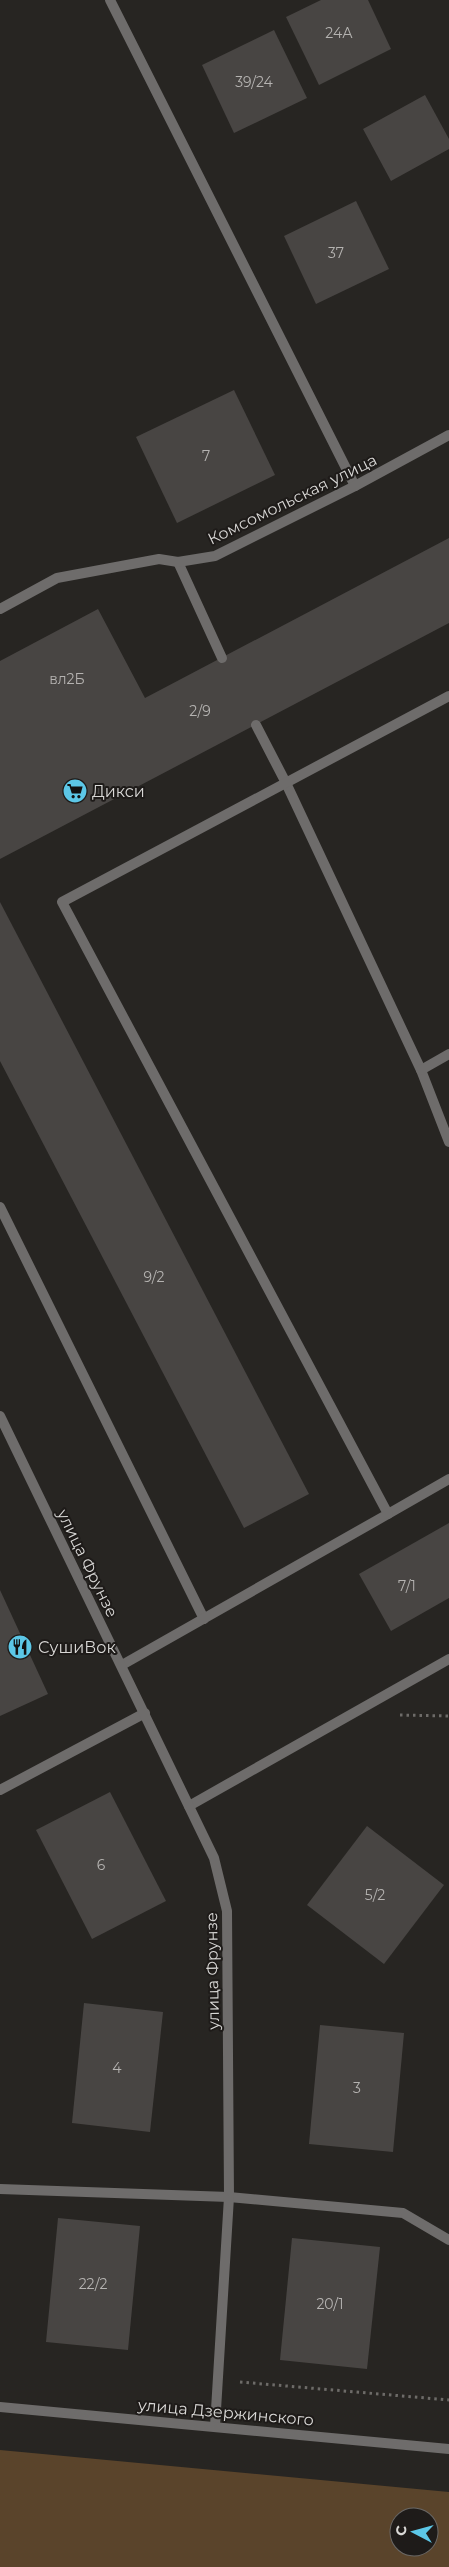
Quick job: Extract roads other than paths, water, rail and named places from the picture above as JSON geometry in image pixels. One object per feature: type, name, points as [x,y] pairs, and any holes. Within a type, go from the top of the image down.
[{"type":"street","points":[[110,0],[355,486]]},
{"type":"street","name":"Комсомольская улица","points":[[0,609],[57,578],[159,560],[178,562],[215,556],[355,486],[449,435]]},
{"type":"street","points":[[178,562],[222,658]]},
{"type":"street","points":[[388,1514],[62,902],[449,696]]},
{"type":"street","points":[[256,725],[286,783],[420,1070],[449,1142]]},
{"type":"street","points":[[420,1070],[449,1054]]},
{"type":"street","points":[[0,1207],[204,1619]]},
{"type":"street","name":"улица Фрунзе","points":[[0,1416],[214,1858],[227,1911],[230,2197],[215,2426]]},
{"type":"street","points":[[122,1665],[449,1479]]},
{"type":"street","points":[[189,1806],[449,1659]]},
{"type":"street","points":[[0,1790],[145,1713]]},
{"type":"street","points":[[0,2190],[230,2197],[403,2212],[449,2240]]},
{"type":"street","name":"улица Дзержинского","points":[[0,2407],[449,2449]]},
{"type":"place","name":"Дикси","points":[[75,791]]},
{"type":"place","name":"СушиВок","points":[[20,1647]]}]
